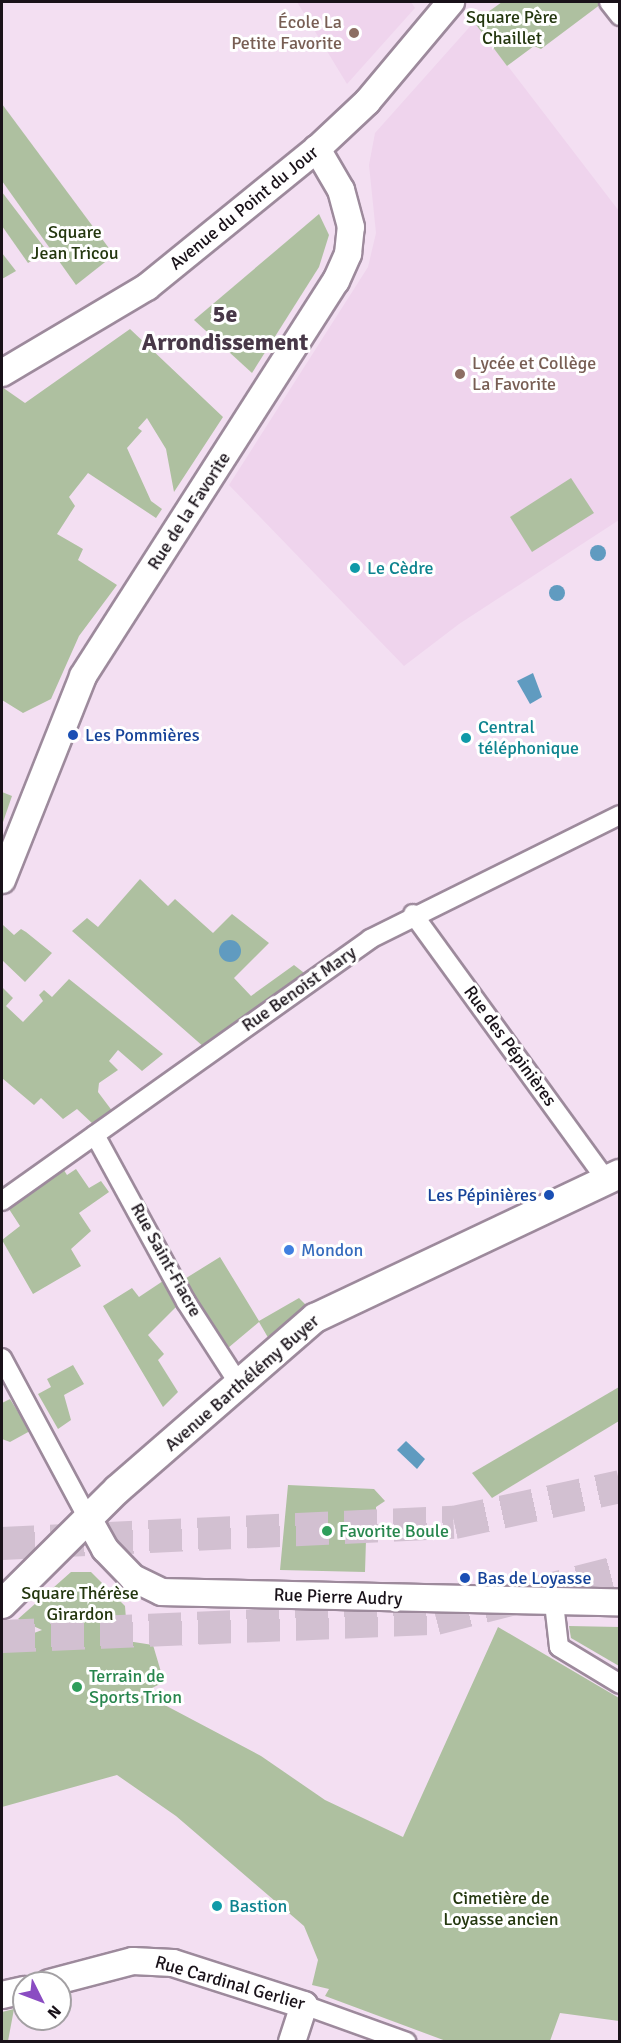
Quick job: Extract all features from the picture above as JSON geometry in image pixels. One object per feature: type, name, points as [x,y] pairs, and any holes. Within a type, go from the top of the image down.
[{"type":"main road","name":"Avenue Barthélémy Buyer","points":[[2,1604],[89,1520],[239,1384],[333,1306],[613,1177]]},
{"type":"street","name":"Avenue du Point du Jour","points":[[2,373],[147,287],[317,149],[367,102],[451,2]]},
{"type":"street","points":[[609,2],[620,16]]},
{"type":"street","name":"Rue de la Favorite","points":[[2,880],[83,676],[336,281],[348,254],[351,227],[341,190],[317,149]]},
{"type":"street","name":"Rue Benoist Mary","points":[[2,1201],[320,973],[413,914],[620,815]]},
{"type":"street","name":"Rue des Pépinières","points":[[413,914],[613,1177]]},
{"type":"street","name":"Rue Saint-Fiacre","points":[[95,1135],[186,1302],[239,1384]]},
{"type":"street","points":[[2,1358],[89,1520]]},
{"type":"street","name":"Rue Pierre Audry","points":[[89,1520],[105,1549],[133,1578],[162,1592],[554,1604],[620,1602]]},
{"type":"street","points":[[554,1604],[559,1647],[620,1684]]},
{"type":"street","name":"Rue Cardinal Gerlier","points":[[72,1977],[153,1958],[304,2005],[407,2042]]},
{"type":"street","points":[[292,2042],[304,2005]]},
{"type":"shaded area","name":"École La Petite Favorite","points":[[297,2],[411,2],[415,8],[347,84]]},
{"type":"shaded area","name":"Lycée et Collège La Favorite","points":[[474,22],[619,211],[619,520],[459,624],[404,666],[229,485],[368,267],[376,233],[369,165],[375,133]]},
{"type":"green space","name":"Square Père Chaillet","points":[[502,2],[599,2],[601,4],[541,49],[534,46],[507,66],[474,22]]},
{"type":"green space","name":"Square Jean Tricou","points":[[2,104],[114,255],[76,285],[2,181]]},
{"type":"green space","points":[[2,192],[47,251],[28,263],[2,226]]},
{"type":"green space","points":[[319,214],[329,235],[319,267],[252,373],[194,320]]},
{"type":"green space","points":[[2,253],[16,271],[2,279]]},
{"type":"green space","points":[[130,329],[223,417],[174,492],[166,449],[147,418],[138,428],[142,431],[127,448],[151,501],[162,509],[156,518],[88,473],[69,497],[75,506],[57,534],[83,549],[78,560],[117,585],[79,636],[51,699],[23,713],[2,700],[2,387],[25,403]]},
{"type":"green space","points":[[571,478],[594,513],[532,552],[510,517]]},
{"type":"green space","points":[[2,792],[12,796],[2,825]]},
{"type":"green space","points":[[140,879],[168,906],[175,899],[213,933],[232,914],[269,943],[234,978],[251,996],[294,965],[308,976],[205,1048],[72,931],[87,918],[98,927]]},
{"type":"green space","points":[[3,925],[14,935],[21,929],[52,953],[25,982],[2,960]]},
{"type":"green space","points":[[69,979],[163,1054],[142,1071],[118,1050],[109,1061],[118,1070],[99,1083],[98,1092],[113,1112],[94,1125],[77,1109],[63,1119],[41,1098],[34,1105],[2,1078],[2,987],[13,998],[6,1006],[23,1022],[43,1001],[39,995],[44,990],[52,997]]},
{"type":"green space","points":[[62,1167],[67,1175],[76,1169],[89,1188],[101,1181],[109,1192],[79,1213],[91,1231],[71,1249],[81,1266],[33,1294],[2,1240],[20,1226],[7,1206]]},
{"type":"green space","points":[[220,1257],[259,1321],[299,1298],[310,1309],[270,1341],[259,1322],[222,1353],[183,1280]]},
{"type":"green space","points":[[163,1281],[177,1306],[148,1335],[164,1354],[158,1360],[178,1392],[163,1407],[103,1306],[132,1288],[139,1297]]},
{"type":"green space","points":[[73,1365],[84,1384],[64,1395],[71,1420],[58,1429],[38,1394],[51,1387],[47,1379]]},
{"type":"green space","points":[[619,1387],[619,1421],[492,1498],[472,1473]]},
{"type":"green space","points":[[10,1399],[30,1431],[10,1442],[2,1439],[2,1403]]},
{"type":"green space","name":"Favorite Boule","points":[[288,1485],[374,1489],[385,1501],[376,1507],[376,1521],[366,1540],[365,1572],[280,1570]]},
{"type":"green space","points":[[71,1572],[91,1572],[125,1606],[126,1619],[110,1618],[108,1638],[153,1645],[164,1682],[142,1693],[261,1756],[325,1800],[403,1837],[498,1627],[619,1698],[619,2021],[560,2013],[550,2041],[446,2041],[325,1996],[329,1989],[312,1985],[318,1960],[304,1926],[176,1816],[117,1775],[2,1807],[2,1645],[42,1630],[18,1619]]},
{"type":"green space","points":[[569,1626],[619,1627],[619,1666],[571,1638]]},
{"type":"green space","points":[[12,2010],[8,2041],[2,2041],[2,2012]]},
{"type":"water","points":[[598,545],[606,553],[598,561],[590,553]]},
{"type":"water","points":[[554,585],[560,585],[565,593],[563,599],[554,601],[549,596],[549,590]]},
{"type":"water","points":[[533,673],[542,697],[530,704],[517,681]]},
{"type":"water","points":[[230,940],[238,943],[241,951],[238,959],[230,962],[222,959],[219,951],[222,943]]},
{"type":"water","points":[[406,1441],[425,1459],[417,1469],[397,1450]]},
{"type":"tunnel","points":[[2,1543],[454,1522],[620,1486]]},
{"type":"tunnel","points":[[2,1636],[436,1618],[620,1571]]},
{"type":"place","name":"École La Petite Favorite","points":[[354,33]]},
{"type":"place","name":"Lycée et Collège La Favorite","points":[[460,374]]},
{"type":"place","name":"Le Cèdre","points":[[355,568]]},
{"type":"place","name":"Les Pommières","points":[[73,735]]},
{"type":"place","name":"Central téléphonique","points":[[466,738]]},
{"type":"place","name":"Les Pépinières","points":[[549,1195]]},
{"type":"place","name":"Mondon","points":[[289,1250]]},
{"type":"place","name":"Favorite Boule","points":[[327,1531]]},
{"type":"place","name":"Bas de Loyasse","points":[[465,1578]]},
{"type":"place","name":"Terrain de Sports Trion","points":[[77,1687]]},
{"type":"place","name":"Bastion","points":[[217,1906]]},
{"type":"district","name":"5e Arrondissement","points":[[225,329]]},
{"type":"park label","name":"Square Thérèse Girardon","points":[[80,1604]]},
{"type":"park label","name":"Cimetière de Loyasse ancien","points":[[501,1909]]}]
